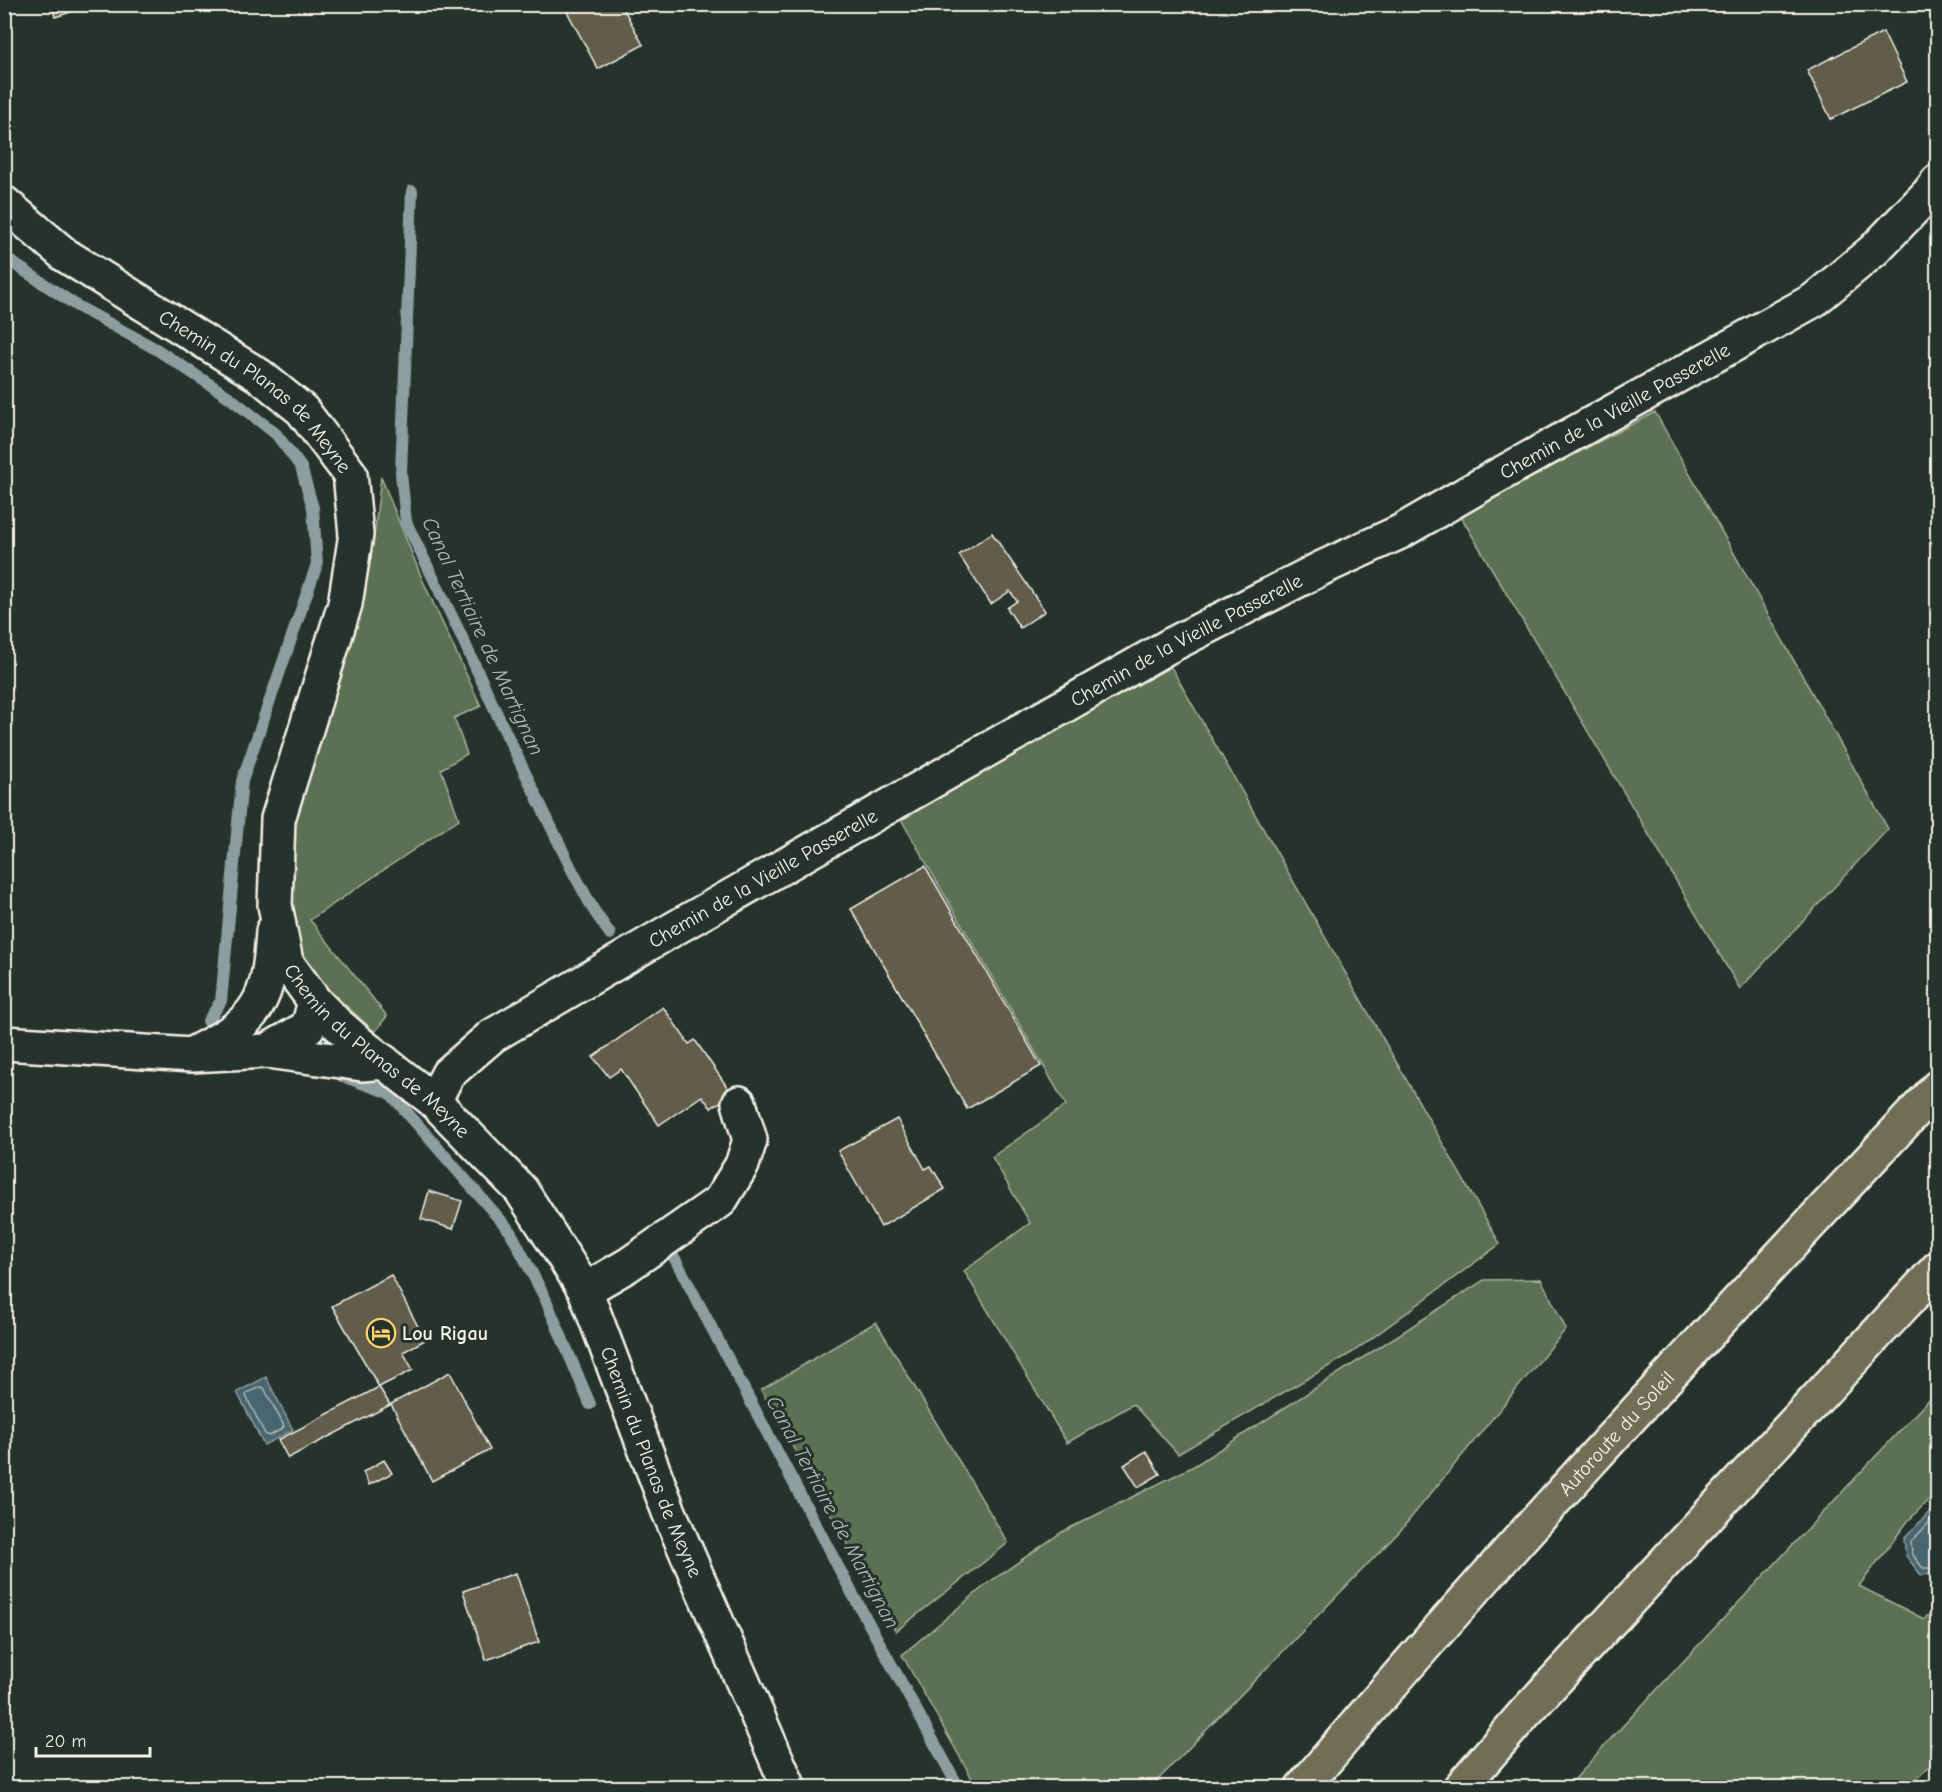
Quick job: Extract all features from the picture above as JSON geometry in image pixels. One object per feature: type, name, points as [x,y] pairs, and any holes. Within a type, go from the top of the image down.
[{"type":"highway","name":"Autoroute du Soleil","points":[[1302,1788],[1382,1694],[1611,1439],[1938,1087]]},
{"type":"highway","points":[[1460,1788],[1524,1714],[1938,1268]]},
{"type":"street","name":"Chemin de la Vieille Passerelle","points":[[434,1101],[448,1074],[492,1036],[670,931],[1169,646],[1322,568],[1400,532],[1814,300],[1874,250],[1938,181]]},
{"type":"street","name":"Chemin du Planas de Meyne","points":[[4,203],[65,255],[260,376],[302,410],[350,474],[356,534],[345,604],[278,819],[275,906],[286,962],[315,1002],[335,1023],[434,1101],[521,1190],[585,1290],[669,1512],[789,1788]]},
{"type":"street","points":[[192,1055],[227,1036],[249,1017],[260,1003],[268,978],[275,906]]},
{"type":"street","points":[[249,1017],[298,1003],[315,1002],[308,1027],[267,1051]]},
{"type":"street","points":[[4,1043],[192,1055],[267,1051],[362,1064],[384,1062]]},
{"type":"street","points":[[585,1290],[628,1265],[720,1201],[742,1166],[750,1140],[739,1103]]},
{"type":"green space","points":[[1655,412],[1888,829],[1740,989],[1460,515]]},
{"type":"green space","points":[[381,477],[423,581],[481,706],[454,718],[467,754],[441,769],[459,819],[310,920],[387,1016],[375,1032],[305,971],[286,906],[286,860],[297,810],[359,605],[373,545]]},
{"type":"green space","points":[[1171,667],[1500,1244],[1353,1352],[1178,1454],[1133,1404],[1067,1443],[964,1271],[1030,1223],[992,1157],[1066,1105],[898,814]]},
{"type":"green space","points":[[1541,1279],[1566,1329],[1400,1531],[1151,1787],[977,1787],[902,1655],[988,1583],[1062,1532],[1194,1466],[1484,1280]]},
{"type":"green space","points":[[876,1322],[1008,1543],[896,1631],[761,1390]]},
{"type":"green space","points":[[1937,1391],[1937,1491],[1908,1521],[1859,1586],[1924,1619],[1937,1606],[1938,1757],[1909,1787],[1568,1787],[1603,1747]]},
{"type":"water","points":[[266,1377],[293,1430],[264,1445],[237,1392]]},
{"type":"water","points":[[1937,1504],[1937,1572],[1921,1575],[1906,1556],[1904,1539]]},
{"type":"building","points":[[52,4],[76,4],[77,10],[55,17]]},
{"type":"building","points":[[563,4],[621,4],[643,45],[598,69]]},
{"type":"building","points":[[1883,32],[1907,82],[1831,119],[1807,70]]},
{"type":"building","points":[[992,533],[1045,611],[1020,628],[1007,608],[1017,601],[1010,591],[991,604],[959,555]]},
{"type":"building","points":[[925,866],[1041,1066],[967,1109],[851,909]]},
{"type":"building","points":[[663,1007],[689,1044],[695,1040],[732,1094],[711,1108],[702,1096],[659,1125],[621,1069],[609,1077],[593,1057]]},
{"type":"building","points":[[897,1119],[925,1169],[931,1166],[945,1189],[881,1227],[838,1151]]},
{"type":"building","points":[[429,1191],[462,1201],[453,1229],[421,1219]]},
{"type":"building","points":[[391,1275],[425,1340],[403,1352],[413,1370],[379,1387],[332,1306]]},
{"type":"building","points":[[450,1372],[490,1450],[432,1481],[391,1404]]},
{"type":"building","points":[[379,1387],[390,1405],[288,1458],[278,1440]]},
{"type":"building","points":[[1146,1451],[1160,1474],[1138,1487],[1124,1465]]},
{"type":"building","points":[[384,1460],[392,1473],[369,1485],[363,1472]]},
{"type":"building","points":[[516,1573],[539,1642],[486,1660],[463,1591]]},
{"type":"waterway","name":"Canal Tertiaire de Martignan","points":[[412,191],[401,473],[406,522],[572,870],[593,909],[610,934]]},
{"type":"waterway","points":[[4,257],[77,306],[156,349],[229,397],[276,434],[301,467],[313,508],[317,564],[242,781],[221,1001],[208,1021]]},
{"type":"waterway","points":[[342,1076],[390,1093],[510,1231],[545,1298],[590,1404]]},
{"type":"waterway","name":"Canal Tertiaire de Martignan","points":[[673,1255],[852,1593],[959,1788]]},
{"type":"place","name":"Lou Rigau","points":[[381,1333]]}]
